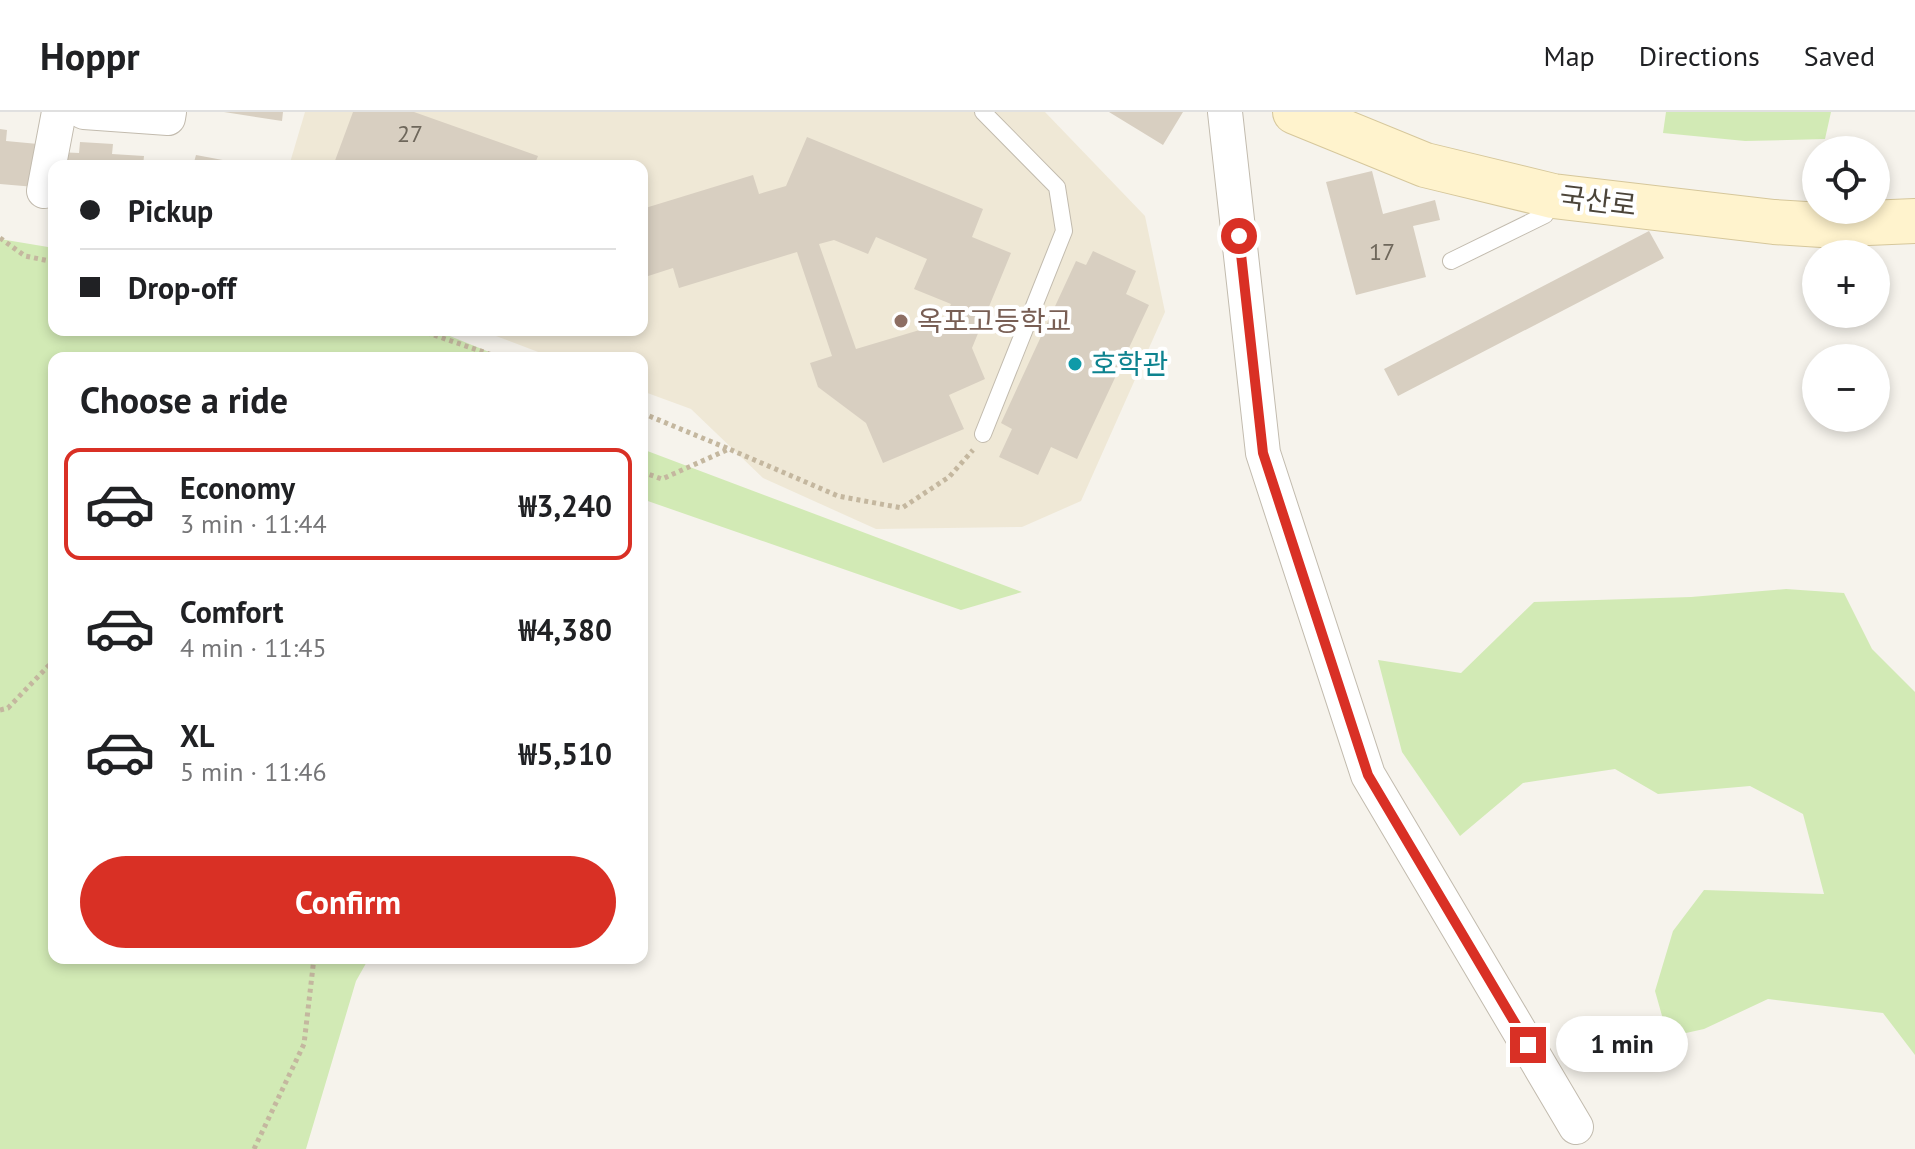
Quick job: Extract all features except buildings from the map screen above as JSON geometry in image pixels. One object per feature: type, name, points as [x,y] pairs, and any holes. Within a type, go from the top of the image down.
[{"type":"street","points":[[50,160],[59,112]]},
{"type":"street","points":[[84,112],[168,118],[169,112]]},
{"type":"street","points":[[1225,112],[1263,453],[1368,775],[1584,1123],[1383,769],[1281,451],[1241,112]]},
{"type":"street","name":"국산로","points":[[1295,112],[1425,165],[1774,222],[1822,225],[1915,221]]},
{"type":"street","name":"국산로","points":[[1343,112],[1420,146],[1554,186],[1802,206]]},
{"type":"street","points":[[44,191],[48,170]]},
{"type":"street","points":[[1890,205],[1915,204]]},
{"type":"lane","points":[[983,112],[1057,187],[1064,231],[983,434]]},
{"type":"lane","points":[[1451,261],[1545,215],[1554,186]]},
{"type":"path","points":[[0,238],[25,256],[48,261]]},
{"type":"path","points":[[437,336],[483,352]]},
{"type":"path","points":[[648,415],[838,496],[902,508],[949,477],[983,434]]},
{"type":"path","points":[[648,474],[662,479],[729,449]]},
{"type":"path","points":[[0,710],[8,708],[48,666]]},
{"type":"path","points":[[254,1149],[304,1044],[313,964]]},
{"type":"shaded area","name":"옥포고등학교","points":[[305,112],[1045,112],[1145,216],[1165,312],[1081,501],[1022,527],[876,529],[763,478],[691,409],[648,393],[648,352],[538,352],[496,336],[648,336],[648,160],[291,160]]},
{"type":"green space","points":[[1666,112],[1831,112],[1826,136],[1802,136],[1802,140],[1745,141],[1663,133]]},
{"type":"green space","points":[[0,239],[48,247],[48,336],[450,336],[489,352],[48,352],[48,964],[366,964],[356,981],[306,1149],[0,1149]]},
{"type":"green space","points":[[648,451],[1022,592],[961,610],[648,501]]},
{"type":"green space","points":[[1786,589],[1844,593],[1872,649],[1915,692],[1915,1055],[1883,1013],[1768,999],[1704,1029],[1668,1037],[1655,991],[1673,931],[1704,890],[1824,894],[1803,814],[1750,786],[1658,794],[1615,769],[1523,783],[1460,836],[1402,752],[1378,660],[1461,673],[1534,602],[1691,597]]},
{"type":"place","name":"옥포고등학교","points":[[901,321]]},
{"type":"place","name":"호학관","points":[[1075,364]]},
{"type":"route","points":[[1239,236],[1263,453],[1368,775],[1528,1045]]}]
